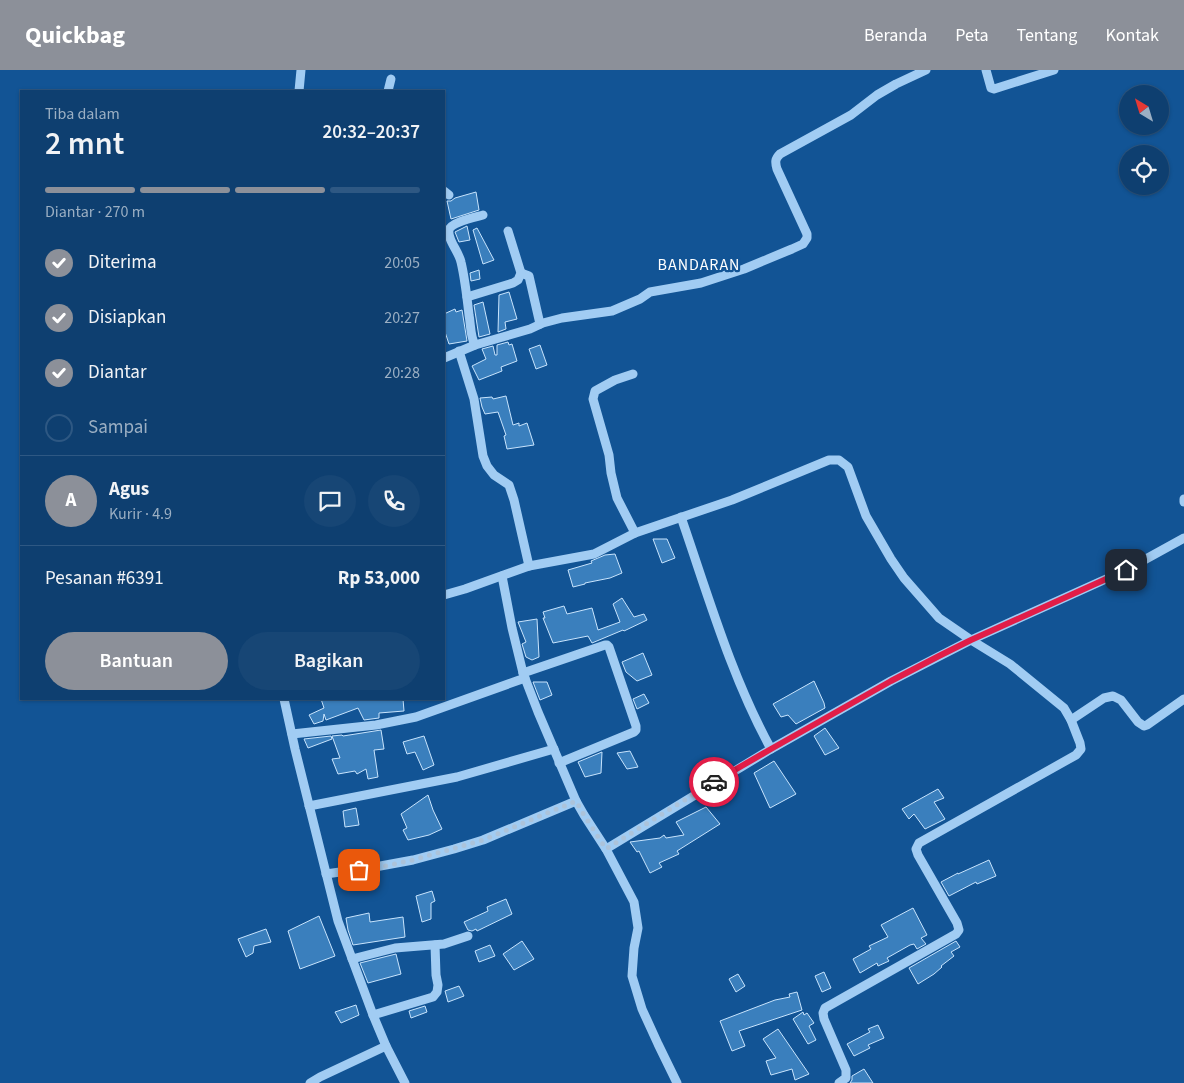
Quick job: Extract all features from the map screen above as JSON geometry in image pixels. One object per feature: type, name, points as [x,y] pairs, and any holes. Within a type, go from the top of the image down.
[{"type":"street","points":[[299,90],[301,70]]},
{"type":"street","points":[[445,357],[459,350],[530,329],[540,324],[562,318],[612,311],[640,299],[650,292],[701,283],[744,269],[803,244],[807,234],[777,169],[776,157],[852,115],[877,95],[926,70]]},
{"type":"street","points":[[986,70],[991,88],[994,90],[1054,70]]},
{"type":"street","points":[[388,90],[391,79]]},
{"type":"street","points":[[475,345],[471,336],[461,260],[451,240],[449,229],[451,225],[484,215]]},
{"type":"street","points":[[467,296],[518,280],[522,273],[508,231]]},
{"type":"street","points":[[522,273],[529,276],[540,324]]},
{"type":"street","points":[[459,350],[474,399],[483,456],[487,466],[494,475],[509,485],[529,566]]},
{"type":"street","points":[[633,374],[615,380],[595,391],[592,399],[609,454],[617,498],[636,533]]},
{"type":"street","points":[[445,595],[529,566],[594,554],[636,533],[732,500],[829,460],[839,460],[848,466],[866,516],[890,559],[939,618],[1010,664],[1064,708],[1071,720],[1080,744],[1081,749],[1076,755],[919,843],[916,849],[918,855],[957,922],[959,930],[956,934],[825,1008],[823,1013],[824,1019],[846,1070],[846,1078],[839,1083]]},
{"type":"street","points":[[681,517],[721,633],[756,721],[771,749]]},
{"type":"street","points":[[606,849],[771,749],[891,681],[971,640],[1126,570],[1184,538]]},
{"type":"street","points":[[502,576],[524,676],[559,763],[576,801],[606,849],[634,902],[638,928],[632,976],[642,1010],[677,1083]]},
{"type":"street","points":[[292,734],[376,725],[416,717],[605,645],[610,647],[636,730],[559,763]]},
{"type":"street","points":[[1071,720],[1104,698],[1113,696],[1121,700],[1138,722],[1144,726],[1184,699]]},
{"type":"street","points":[[284,700],[338,921],[373,1015],[405,1083]]},
{"type":"street","points":[[309,806],[457,777],[554,750]]},
{"type":"street","points":[[326,874],[376,868],[454,849],[483,840],[576,801]]},
{"type":"street","points":[[352,959],[395,948],[444,944],[468,936]]},
{"type":"street","points":[[373,1015],[433,997],[437,992],[438,985],[435,945]]},
{"type":"street","points":[[310,1083],[386,1046]]},
{"type":"building","points":[[476,192],[479,210],[451,219],[447,201]]},
{"type":"building","points":[[467,226],[470,240],[459,242],[455,232]]},
{"type":"building","points":[[477,228],[494,260],[483,264],[473,230]]},
{"type":"building","points":[[479,270],[480,279],[471,281],[470,273]]},
{"type":"building","points":[[509,292],[517,319],[505,322],[506,329],[498,332],[499,295]]},
{"type":"building","points":[[483,302],[490,334],[479,337],[474,305]]},
{"type":"building","points":[[455,309],[456,312],[462,310],[467,341],[449,344],[445,332],[445,314]]},
{"type":"building","points":[[508,342],[509,345],[512,344],[517,361],[501,367],[502,371],[479,380],[472,366],[486,359],[482,349],[493,346],[495,355],[497,355],[497,345]]},
{"type":"building","points":[[540,345],[547,365],[536,369],[529,349]]},
{"type":"building","points":[[506,396],[513,425],[519,423],[519,426],[527,423],[534,445],[507,449],[504,436],[506,435],[498,412],[485,414],[480,398],[492,397],[493,399]]},
{"type":"building","points":[[653,539],[667,539],[675,558],[662,563]]},
{"type":"building","points":[[615,554],[622,573],[610,578],[573,587],[568,570],[592,563],[591,561],[605,555]]},
{"type":"building","points":[[622,598],[634,617],[644,614],[647,620],[592,643],[588,636],[553,643],[543,618],[545,618],[543,612],[564,606],[567,614],[592,608],[598,630],[620,622],[613,604]]},
{"type":"building","points":[[537,619],[539,657],[532,660],[526,657],[522,644],[526,642],[518,622]]},
{"type":"building","points":[[643,653],[652,675],[637,681],[626,672],[622,662]]},
{"type":"building","points":[[814,681],[825,708],[796,724],[788,715],[781,717],[773,704]]},
{"type":"building","points":[[533,682],[547,682],[552,695],[540,700]]},
{"type":"building","points":[[644,694],[649,703],[637,709],[633,699]]},
{"type":"building","points":[[321,700],[403,700],[404,711],[379,713],[379,718],[364,720],[358,708],[326,720],[324,714],[323,721],[314,724],[309,715],[324,708]]},
{"type":"building","points":[[825,728],[839,748],[825,755],[814,736]]},
{"type":"building","points":[[381,730],[384,749],[374,750],[378,777],[368,779],[366,769],[357,774],[355,771],[338,774],[332,759],[340,758],[332,736]]},
{"type":"building","points":[[331,736],[332,739],[308,748],[304,739]]},
{"type":"building","points":[[424,736],[434,765],[423,770],[415,752],[407,754],[403,742]]},
{"type":"building","points":[[630,751],[638,767],[627,769],[617,753]]},
{"type":"building","points":[[602,752],[601,773],[585,777],[578,762]]},
{"type":"building","points":[[774,761],[796,794],[770,808],[754,773]]},
{"type":"building","points":[[938,789],[944,798],[934,802],[945,819],[925,829],[914,814],[909,819],[902,809]]},
{"type":"building","points":[[428,795],[442,829],[429,835],[408,840],[403,830],[407,828],[401,814]]},
{"type":"building","points":[[706,807],[720,824],[677,851],[679,854],[659,863],[662,867],[650,873],[639,851],[637,852],[630,842],[660,838],[664,835],[666,838],[684,835],[676,822]]},
{"type":"building","points":[[356,808],[359,825],[345,827],[343,811]]},
{"type":"building","points":[[989,860],[996,876],[977,884],[976,882],[949,896],[941,882]]},
{"type":"building","points":[[432,891],[435,901],[431,903],[431,919],[422,922],[416,896]]},
{"type":"building","points":[[506,899],[512,914],[477,931],[476,929],[468,930],[464,922],[488,911],[487,907]]},
{"type":"building","points":[[913,908],[927,935],[921,938],[926,944],[917,949],[914,944],[910,945],[887,958],[889,961],[878,966],[877,963],[860,973],[853,959],[871,949],[869,946],[888,937],[881,925]]},
{"type":"building","points":[[369,913],[370,922],[403,917],[405,937],[353,945],[346,918]]},
{"type":"building","points":[[319,916],[335,956],[300,969],[288,931]]},
{"type":"building","points":[[266,929],[271,942],[254,946],[253,953],[246,957],[238,939]]},
{"type":"building","points":[[522,941],[534,959],[514,970],[503,954]]},
{"type":"building","points":[[956,941],[960,947],[951,952],[954,956],[934,974],[918,984],[909,968]]},
{"type":"building","points":[[490,945],[495,956],[479,962],[475,951]]},
{"type":"building","points":[[396,954],[401,974],[368,983],[360,963]]},
{"type":"building","points":[[824,972],[831,988],[822,992],[815,976]]},
{"type":"building","points":[[738,974],[745,986],[736,992],[729,979]]},
{"type":"building","points":[[459,986],[464,996],[448,1002],[445,991]]},
{"type":"building","points":[[797,992],[802,1010],[739,1031],[745,1046],[732,1051],[720,1021],[775,1000],[790,997],[789,994]]},
{"type":"building","points":[[356,1005],[359,1015],[341,1023],[335,1012]]},
{"type":"building","points":[[425,1006],[427,1012],[411,1018],[409,1011]]},
{"type":"building","points":[[803,1012],[804,1015],[807,1013],[814,1023],[809,1026],[816,1040],[808,1044],[793,1019]]},
{"type":"building","points":[[878,1025],[884,1038],[868,1045],[870,1048],[854,1056],[847,1044],[870,1032],[868,1029]]},
{"type":"building","points":[[778,1029],[809,1074],[795,1080],[792,1069],[771,1075],[766,1061],[776,1058],[763,1039]]},
{"type":"building","points":[[864,1069],[873,1083],[850,1083],[852,1076]]},
{"type":"way so far","points":[[359,870],[413,860],[483,840],[576,801],[606,849],[714,782]]},
{"type":"district","name":"BANDARAN","points":[[699,265]]},
{"type":"route","points":[[714,782],[891,681],[939,656],[1126,570]]}]
